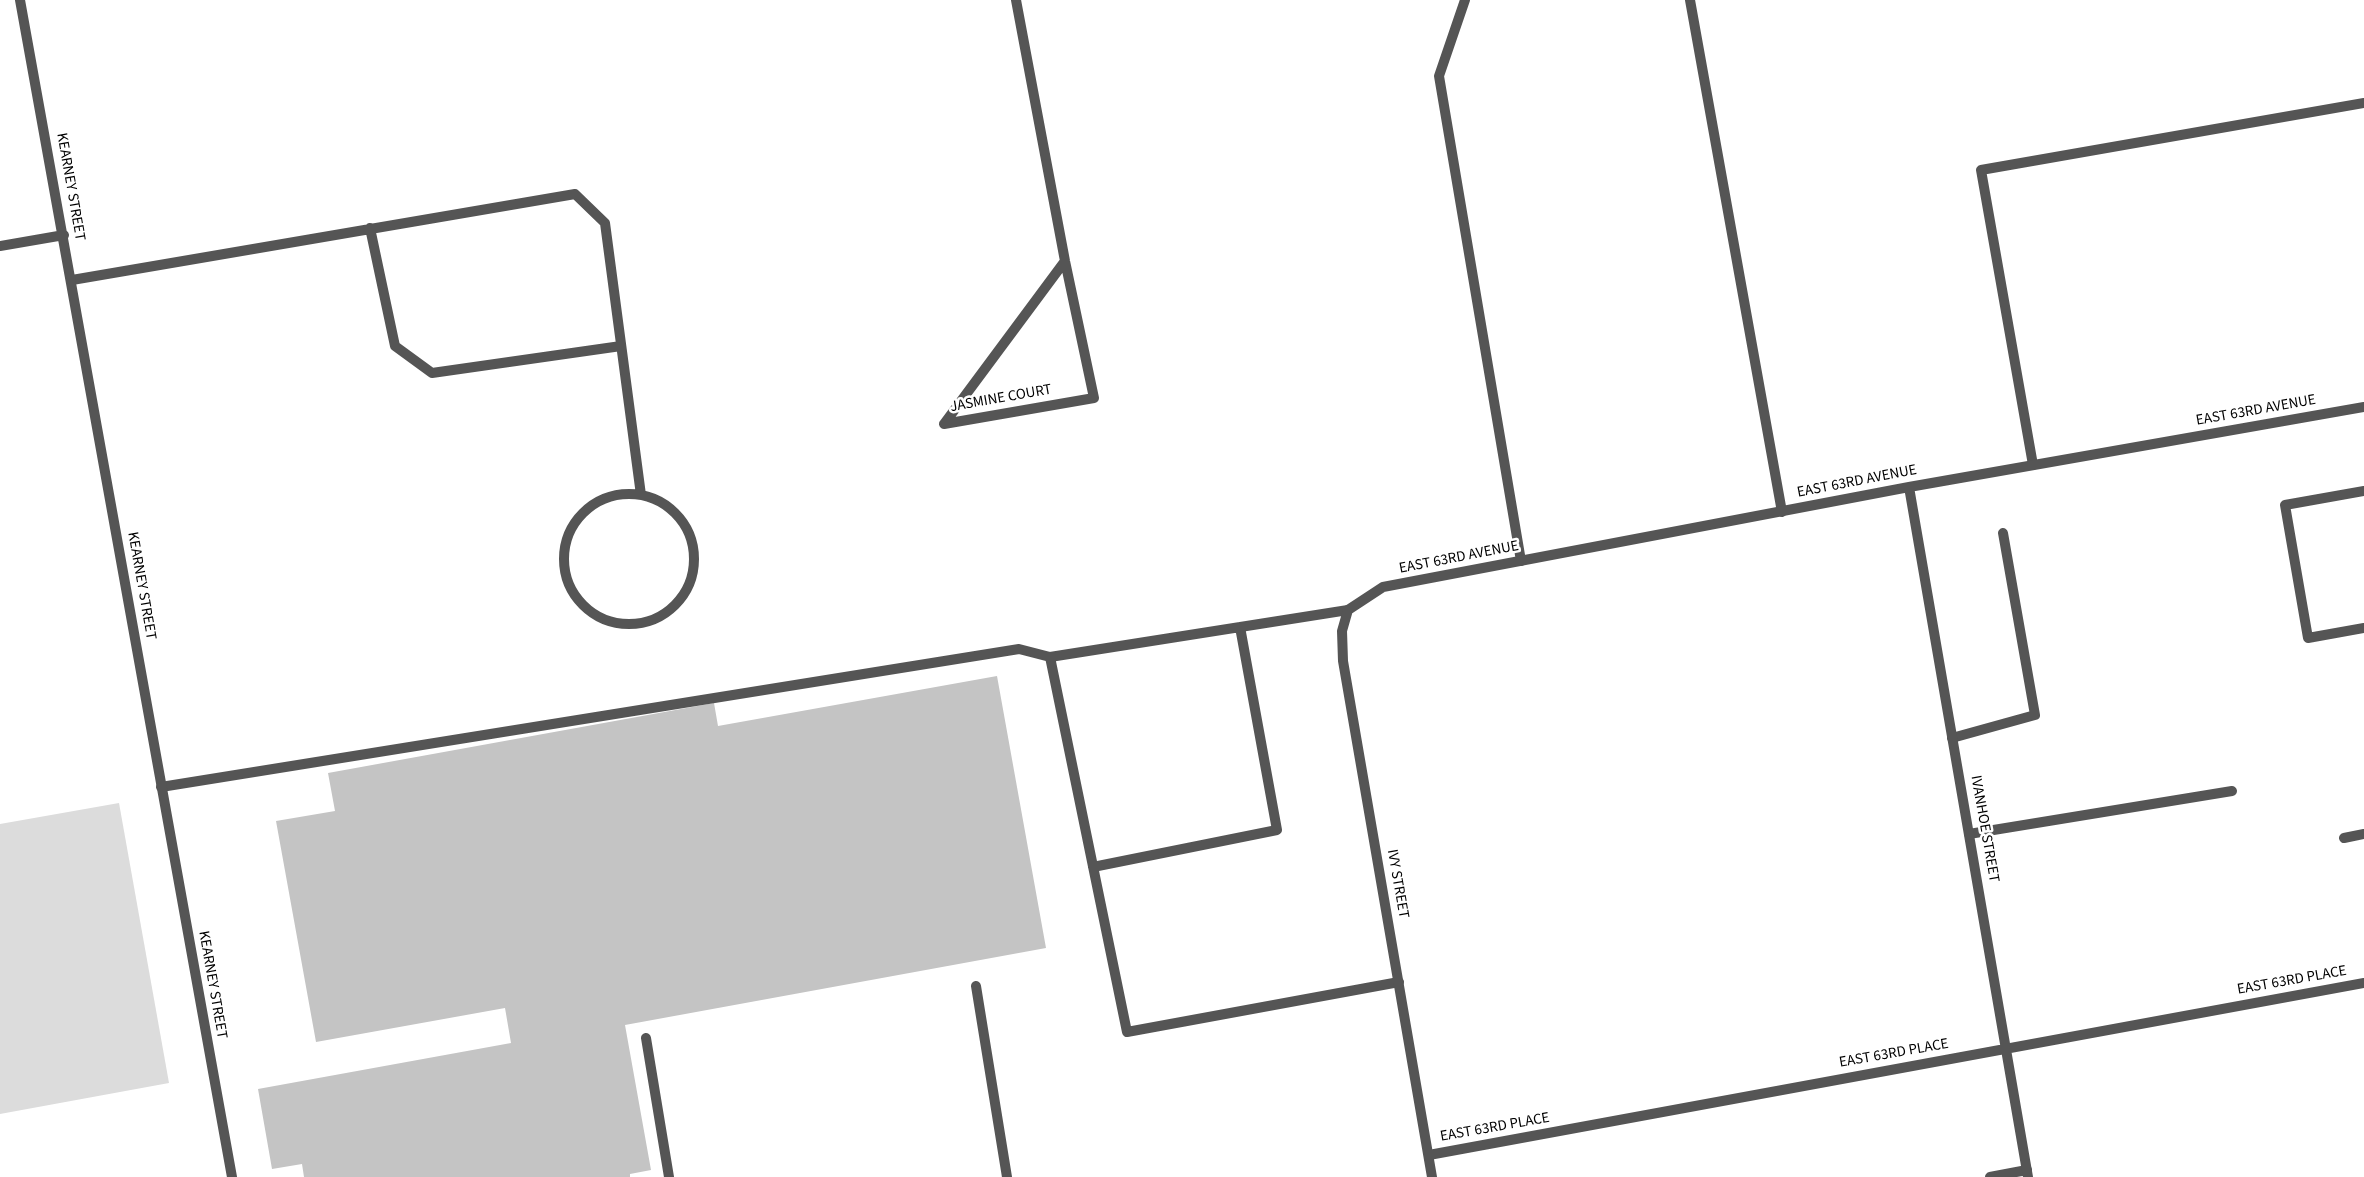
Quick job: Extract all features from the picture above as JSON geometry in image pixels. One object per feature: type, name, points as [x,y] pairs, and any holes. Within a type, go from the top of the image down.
[{"type":"street","name":"KEARNEY STREET","points":[[20,0],[64,235],[232,1177]]},
{"type":"street","name":"JASMINE COURT","points":[[1016,0],[1065,261],[1094,398],[944,424],[1065,261]]},
{"type":"street","points":[[1465,0],[1439,76],[1521,561]]},
{"type":"street","points":[[1690,0],[1782,512]]},
{"type":"street","points":[[2033,465],[1981,170],[2364,103]]},
{"type":"street","points":[[72,280],[575,194],[605,223],[641,495]]},
{"type":"street","points":[[370,228],[395,346],[432,373],[621,346]]},
{"type":"street","points":[[0,246],[64,235]]},
{"type":"street","name":"EAST 63RD AVENUE","points":[[1348,610],[1383,587],[1909,487],[2364,407]]},
{"type":"street","name":"IVANHOE STREET","points":[[1909,487],[2007,1048],[2027,1174]]},
{"type":"street","points":[[2364,492],[2285,506],[2308,638],[2364,628]]},
{"type":"street","points":[[619,494],[641,495],[662,503],[680,517],[691,537],[694,556],[693,575],[685,592],[674,607],[657,618],[639,624],[619,624],[600,619],[584,607],[571,591],[564,573],[563,553],[568,534],[580,516],[598,502],[619,494]]},
{"type":"street","points":[[1952,738],[2035,714],[2003,533]]},
{"type":"street","points":[[161,787],[1020,649],[1050,657],[1348,610]]},
{"type":"street","name":"IVY STREET","points":[[1348,610],[1342,631],[1342,661],[1432,1177]]},
{"type":"street","points":[[1093,867],[1276,830],[1240,626]]},
{"type":"street","points":[[1050,657],[1127,1032],[1399,982]]},
{"type":"street","points":[[1969,834],[2232,791]]},
{"type":"street","points":[[2344,838],[2364,834]]},
{"type":"street","name":"EAST 63RD PLACE","points":[[1429,1155],[2364,983]]},
{"type":"street","points":[[976,986],[1007,1177]]},
{"type":"street","points":[[646,1038],[669,1177]]},
{"type":"street","points":[[1990,1177],[2027,1174]]},
{"type":"shaded area","points":[[119,803],[169,1083],[0,1114],[0,824]]},
{"type":"building","points":[[997,676],[1046,948],[625,1025],[651,1170],[630,1174],[630,1177],[304,1177],[302,1164],[272,1169],[258,1089],[511,1043],[505,1008],[316,1042],[276,821],[335,811],[328,773],[714,703],[718,726]]}]
